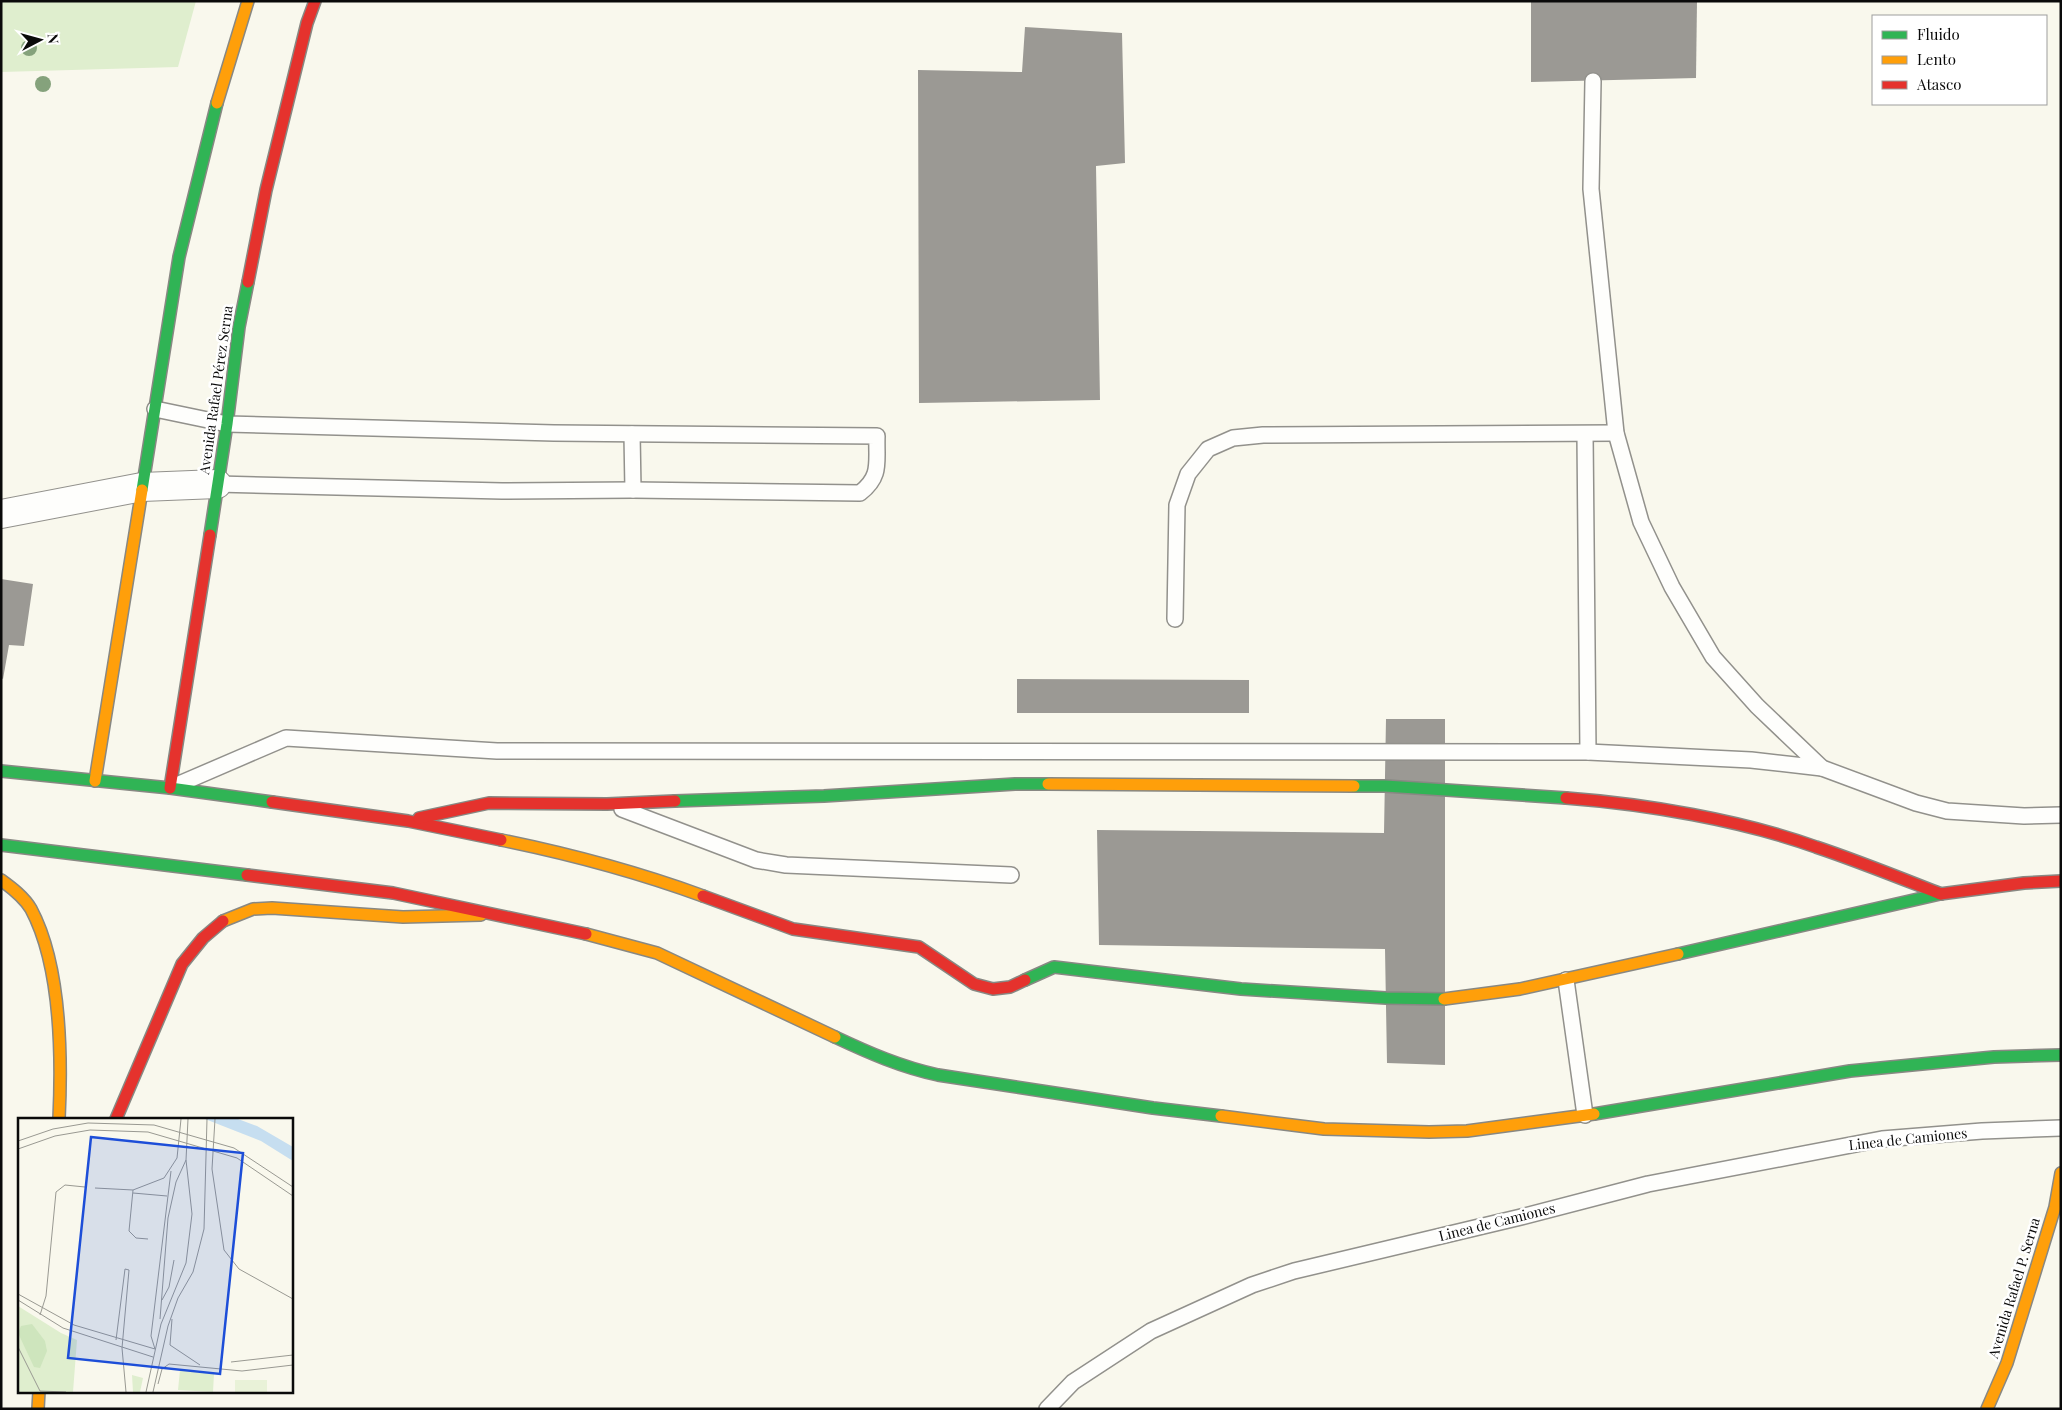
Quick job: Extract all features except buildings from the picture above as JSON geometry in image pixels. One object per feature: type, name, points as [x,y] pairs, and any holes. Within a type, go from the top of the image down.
[{"type":"main road","points":[[95,781],[180,257],[211,124],[248,1]]},
{"type":"main road","name":"Avenida Rafael Pérez Serna","points":[[170,788],[227,424],[239,328],[266,190],[307,23],[315,1]]},
{"type":"main road","points":[[1,771],[170,788],[408,821],[585,858],[651,877],[793,929],[919,947],[974,984],[993,989],[1010,988],[1054,967],[1241,988],[1386,998],[1445,999],[1520,989],[1566,980],[1941,894],[2024,883],[2061,881]]},
{"type":"main road","points":[[408,821],[489,803],[607,804],[824,796],[1015,784],[1385,786],[1604,801],[1724,821],[1815,846],[1941,894]]},
{"type":"main road","points":[[1,845],[393,893],[613,940],[657,953],[880,1058],[914,1070],[1153,1108],[1341,1130],[1467,1131],[1850,1071],[2061,1054]]},
{"type":"main road","points":[[1,880],[15,890],[30,908],[42,936],[52,979],[58,1037],[59,1118]]},
{"type":"main road","points":[[116,1118],[182,964],[203,938],[220,922],[253,909],[272,908],[392,918],[494,915]]},
{"type":"main road","name":"Avenida Rafael P. Serna","points":[[1987,1409],[2007,1363],[2055,1207],[2061,1173]]},
{"type":"main road","points":[[38,1409],[39,1392]]},
{"type":"street","points":[[1,514],[142,487],[217,484]]},
{"type":"lane","points":[[1593,81],[1591,189],[1616,433],[1641,522],[1672,587],[1714,657],[1757,706],[1822,768]]},
{"type":"lane","points":[[155,409],[227,424],[632,434],[877,436],[876,475],[871,485],[860,493],[632,490],[502,491],[217,484]]},
{"type":"lane","points":[[1175,619],[1177,505],[1188,474],[1208,448],[1233,438],[1263,435],[1616,433]]},
{"type":"lane","points":[[632,434],[632,490]]},
{"type":"lane","points":[[1585,434],[1588,752]]},
{"type":"lane","points":[[170,788],[286,738],[497,750],[1588,752],[1751,760],[1822,768],[1916,803],[1947,811],[2024,816],[2061,815]]},
{"type":"lane","points":[[607,804],[756,860],[786,865],[1011,875]]},
{"type":"lane","points":[[1566,980],[1585,1114]]},
{"type":"lane","name":"Linea de Camiones","points":[[1047,1409],[1073,1382],[1151,1331],[1252,1285],[1294,1271],[1521,1218],[1648,1184],[1882,1139],[1982,1131],[2061,1128]]},
{"type":"green space","points":[[1,1],[196,1],[178,67],[1,72]]},
{"type":"traffic: fast","points":[[142,490],[179,257],[217,103]]},
{"type":"traffic: fast","points":[[210,535],[227,424],[239,327],[248,282]]},
{"type":"traffic: fast","points":[[1,771],[170,788],[272,802]]},
{"type":"traffic: fast","points":[[675,801],[824,796],[1015,784],[1048,784]]},
{"type":"traffic: fast","points":[[1354,786],[1385,786],[1566,798]]},
{"type":"traffic: fast","points":[[1,845],[247,875]]},
{"type":"traffic: fast","points":[[1678,954],[1940,894]]},
{"type":"traffic: fast","points":[[1025,980],[1054,967],[1241,989],[1386,998],[1444,999]]},
{"type":"traffic: fast","points":[[835,1037],[885,1059],[938,1075],[1153,1108],[1221,1116]]},
{"type":"traffic: fast","points":[[1594,1114],[1850,1071],[1994,1057],[2061,1055]]},
{"type":"traffic: slow","points":[[217,103],[248,1]]},
{"type":"traffic: slow","points":[[95,781],[142,490]]},
{"type":"traffic: slow","points":[[1048,784],[1354,786]]},
{"type":"traffic: slow","points":[[501,840],[603,864],[703,896]]},
{"type":"traffic: slow","points":[[1,880],[21,897],[31,909],[41,932],[48,957],[54,983],[59,1040],[59,1118]]},
{"type":"traffic: slow","points":[[223,921],[253,909],[272,908],[403,917],[481,915]]},
{"type":"traffic: slow","points":[[586,934],[657,953],[835,1037]]},
{"type":"traffic: slow","points":[[1444,999],[1520,989],[1678,954]]},
{"type":"traffic: slow","points":[[1221,1116],[1324,1129],[1429,1132],[1467,1131],[1594,1114]]},
{"type":"traffic: slow","points":[[1987,1409],[2007,1363],[2055,1207],[2061,1173]]},
{"type":"traffic: slow","points":[[38,1409],[39,1392]]},
{"type":"traffic: jam","points":[[248,282],[266,190],[307,23],[315,1]]},
{"type":"traffic: jam","points":[[170,788],[210,535]]},
{"type":"traffic: jam","points":[[1566,798],[1660,809],[1757,829],[1832,852],[1941,894]]},
{"type":"traffic: jam","points":[[419,818],[489,803],[607,804],[675,801]]},
{"type":"traffic: jam","points":[[272,802],[408,821],[501,840]]},
{"type":"traffic: jam","points":[[247,875],[393,893],[586,934]]},
{"type":"traffic: jam","points":[[1940,894],[2024,883],[2061,881]]},
{"type":"traffic: jam","points":[[703,896],[793,929],[919,947],[974,984],[993,989],[1010,987],[1025,980]]},
{"type":"traffic: jam","points":[[116,1118],[182,964],[203,938],[223,921]]}]
